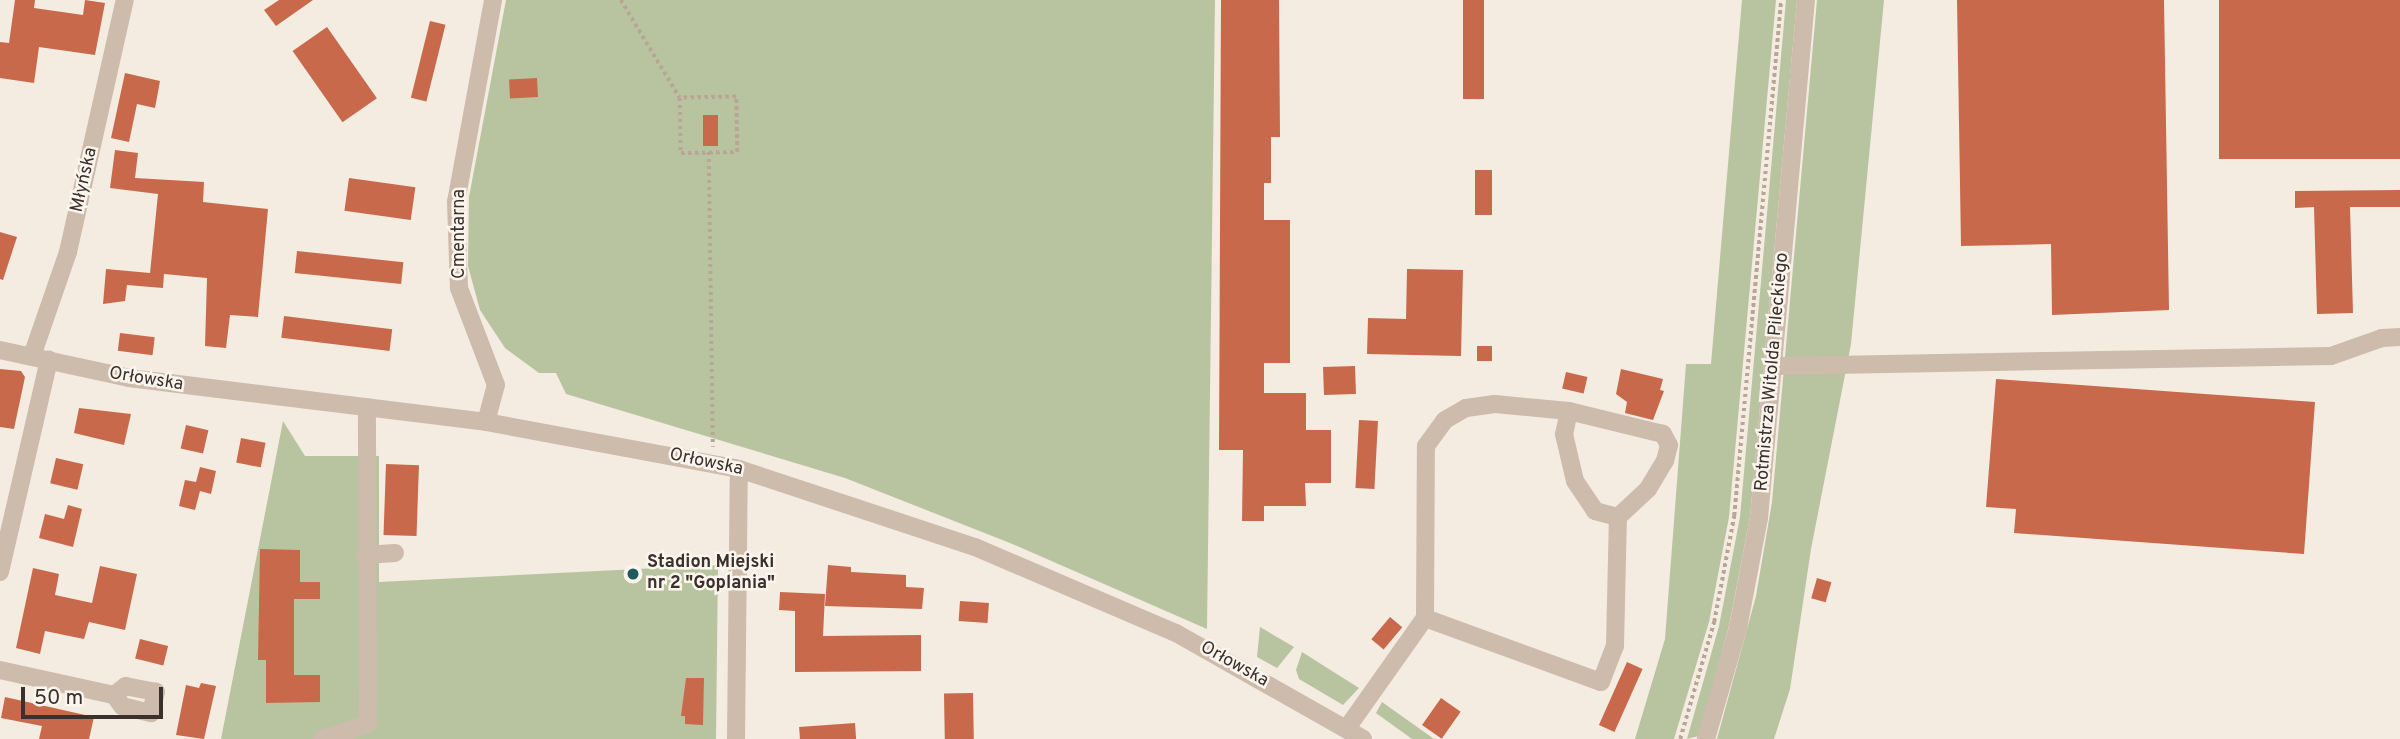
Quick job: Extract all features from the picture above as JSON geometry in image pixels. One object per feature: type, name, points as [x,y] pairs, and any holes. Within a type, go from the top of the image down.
[{"type":"street","name":"Młyńska","points":[[0,572],[41,358],[125,0]]},
{"type":"street","name":"Cmentarna","points":[[486,422],[496,385],[459,288],[456,202],[493,0]]},
{"type":"street","name":"Rotmistrza Witolda Pileckiego","points":[[1706,739],[1738,628],[1759,518],[1806,0]]},
{"type":"street","points":[[1774,366],[2331,356],[2382,338],[2400,337]]},
{"type":"street","name":"Orłowska","points":[[0,350],[173,385],[486,422],[739,469],[869,509],[1012,563],[1176,633],[1363,739]]},
{"type":"street","points":[[1347,728],[1425,618],[1426,446],[1445,420],[1466,408],[1495,404],[1569,411],[1663,434],[1669,445],[1665,461],[1648,489],[1618,517],[1615,646],[1601,682],[1425,618]]},
{"type":"street","points":[[322,739],[368,724],[365,555],[367,407]]},
{"type":"street","points":[[1569,411],[1564,434],[1575,481],[1595,511],[1618,517]]},
{"type":"street","points":[[736,739],[739,469]]},
{"type":"street","points":[[365,555],[395,553]]},
{"type":"street","points":[[0,670],[114,695]]},
{"type":"path","points":[[621,0],[680,98],[681,153],[737,152],[736,97],[680,98]]},
{"type":"path","points":[[1680,739],[1714,622],[1734,516],[1781,0]]},
{"type":"path","points":[[709,152],[713,463]]},
{"type":"green space","points":[[506,0],[1215,0],[1207,629],[1010,543],[845,478],[566,394],[556,373],[539,373],[505,348],[480,310],[468,266],[469,197]]},
{"type":"green space","points":[[1742,0],[1776,0],[1729,517],[1709,622],[1674,739],[1635,739],[1665,639],[1686,364],[1711,364]]},
{"type":"green space","points":[[1786,0],[1797,0],[1750,517],[1729,626],[1699,736],[1687,739],[1719,626],[1740,517]]},
{"type":"green space","points":[[1817,0],[1884,0],[1851,344],[1811,549],[1790,689],[1774,739],[1717,739],[1756,596],[1772,502]]},
{"type":"green space","name":"Stadion Miejski nr 2 \"Goplania\"","points":[[283,421],[305,456],[379,456],[379,582],[718,565],[716,739],[221,739]]},
{"type":"green space","points":[[1260,627],[1294,647],[1277,668],[1257,657]]},
{"type":"green space","points":[[1302,652],[1359,688],[1343,705],[1299,679],[1296,670]]},
{"type":"green space","points":[[1382,702],[1434,739],[1412,739],[1376,713]]},
{"type":"building","points":[[15,0],[35,0],[34,8],[83,15],[85,0],[105,3],[95,55],[39,47],[34,83],[0,78],[0,42],[9,43]]},
{"type":"building","points":[[279,0],[313,0],[276,26],[264,10]]},
{"type":"building","points":[[1221,0],[1279,0],[1280,137],[1271,137],[1271,183],[1264,183],[1264,220],[1290,220],[1290,363],[1264,363],[1264,393],[1306,393],[1306,430],[1331,430],[1331,483],[1305,483],[1306,506],[1264,506],[1264,521],[1242,521],[1243,450],[1219,450]]},
{"type":"building","points":[[1463,0],[1484,0],[1484,99],[1463,99]]},
{"type":"building","points":[[1957,0],[2164,0],[2169,310],[2052,315],[2051,244],[1961,246]]},
{"type":"building","points":[[2219,0],[2400,0],[2400,159],[2219,159]]},
{"type":"building","points":[[430,21],[446,25],[426,102],[411,98]]},
{"type":"building","points":[[327,27],[377,98],[342,122],[293,51]]},
{"type":"building","points":[[125,73],[160,81],[155,108],[137,104],[129,142],[111,138]]},
{"type":"building","points":[[537,78],[538,97],[510,98],[509,79]]},
{"type":"building","points":[[703,115],[718,115],[718,146],[703,146]]},
{"type":"building","points":[[115,150],[138,153],[135,178],[204,182],[203,202],[268,209],[258,317],[230,315],[226,348],[205,346],[207,278],[164,274],[163,288],[127,285],[125,301],[103,304],[106,269],[150,273],[158,194],[110,188]]},
{"type":"building","points":[[1475,170],[1492,170],[1492,215],[1475,215]]},
{"type":"building","points":[[349,178],[415,187],[411,220],[344,211]]},
{"type":"building","points":[[2400,190],[2400,207],[2350,207],[2353,313],[2317,314],[2314,207],[2295,208],[2295,191]]},
{"type":"building","points":[[0,232],[17,237],[3,280],[0,279]]},
{"type":"building","points":[[297,251],[403,262],[401,284],[295,273]]},
{"type":"building","points":[[1407,269],[1463,270],[1461,356],[1367,354],[1368,318],[1406,319]]},
{"type":"building","points":[[284,316],[392,329],[390,351],[281,338]]},
{"type":"building","points":[[120,333],[155,337],[153,355],[118,351]]},
{"type":"building","points":[[1477,346],[1492,346],[1492,361],[1477,361]]},
{"type":"building","points":[[1355,366],[1356,394],[1324,395],[1323,367]]},
{"type":"building","points":[[0,369],[21,371],[25,377],[14,429],[0,427]]},
{"type":"building","points":[[1621,369],[1663,379],[1660,390],[1664,391],[1653,420],[1625,413],[1627,402],[1616,394]]},
{"type":"building","points":[[1566,372],[1587,377],[1584,394],[1562,389]]},
{"type":"building","points":[[1996,379],[2315,402],[2304,554],[2014,533],[2016,509],[1986,507]]},
{"type":"building","points":[[79,408],[131,414],[124,445],[74,433]]},
{"type":"building","points":[[1359,420],[1378,421],[1374,489],[1355,488]]},
{"type":"building","points":[[186,425],[208,430],[203,454],[181,448]]},
{"type":"building","points":[[241,438],[266,443],[261,467],[236,463]]},
{"type":"building","points":[[56,458],[83,464],[77,490],[50,483]]},
{"type":"building","points":[[386,464],[419,465],[417,536],[384,535]]},
{"type":"building","points":[[200,467],[216,471],[211,494],[200,491],[195,510],[179,506],[185,480],[196,482]]},
{"type":"building","points":[[68,505],[82,509],[73,547],[39,538],[45,514],[64,519]]},
{"type":"building","points":[[260,549],[300,550],[300,582],[320,582],[320,599],[294,599],[294,675],[320,675],[320,702],[266,703],[266,660],[258,660]]},
{"type":"building","points":[[828,565],[851,567],[851,572],[906,575],[906,587],[924,588],[922,609],[825,606]]},
{"type":"building","points":[[100,566],[137,574],[125,630],[89,622],[84,639],[45,631],[40,654],[16,648],[33,568],[59,574],[55,595],[92,603]]},
{"type":"building","points":[[1817,578],[1831,582],[1826,602],[1811,598]]},
{"type":"building","points":[[780,592],[825,594],[823,636],[921,635],[921,671],[795,672],[795,611],[779,610]]},
{"type":"building","points":[[960,601],[989,603],[988,623],[959,621]]},
{"type":"building","points":[[1390,617],[1402,627],[1384,649],[1371,639]]},
{"type":"building","points":[[140,639],[168,646],[163,665],[135,658]]},
{"type":"building","points":[[1627,662],[1643,669],[1614,732],[1599,725]]},
{"type":"building","points":[[686,678],[704,678],[703,725],[685,724],[685,716],[681,716]]},
{"type":"building","points":[[201,683],[216,686],[204,739],[176,735],[186,685],[199,688]]},
{"type":"building","points":[[973,693],[974,739],[945,739],[944,694]]},
{"type":"building","points":[[5,697],[94,717],[89,739],[39,739],[42,726],[1,718]]},
{"type":"building","points":[[1441,698],[1461,712],[1442,739],[1422,725]]},
{"type":"building","points":[[855,723],[856,739],[800,739],[799,727]]},
{"type":"place","name":"Stadion Miejski nr 2 \"Goplania\"","points":[[633,574]]}]
